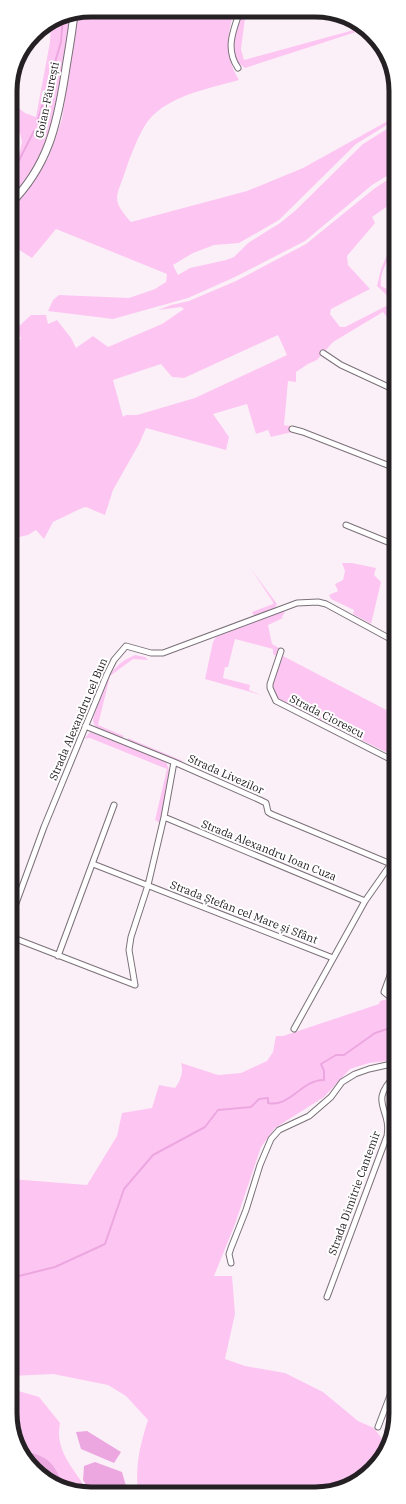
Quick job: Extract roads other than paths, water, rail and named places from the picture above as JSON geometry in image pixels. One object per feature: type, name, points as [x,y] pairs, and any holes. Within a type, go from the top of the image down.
[{"type":"street","points":[[238,17],[230,43],[234,62],[238,68]]},
{"type":"street","name":"Goian-Făurești","points":[[17,196],[35,174],[48,149],[54,131],[60,107],[73,19]]},
{"type":"street","points":[[323,353],[341,365],[389,387]]},
{"type":"street","points":[[292,429],[389,466]]},
{"type":"street","points":[[346,525],[389,542]]},
{"type":"street","name":"Strada Alexandru cel Bun","points":[[17,898],[44,827],[106,674],[114,660],[126,646],[151,653],[163,653],[283,608],[308,602],[326,604],[389,638]]},
{"type":"street","name":"Strada Ciorescu","points":[[281,651],[270,684],[270,688],[276,700],[389,758]]},
{"type":"street","name":"Strada Livezilor","points":[[85,726],[174,762],[266,803],[268,812],[271,814],[389,861]]},
{"type":"street","points":[[17,940],[135,985],[129,950],[131,937],[148,885],[164,817],[174,762]]},
{"type":"street","points":[[58,956],[114,805]]},
{"type":"street","name":"Strada Alexandru Ioan Cuza","points":[[164,817],[365,900]]},
{"type":"street","name":"Strada Ștefan cel Mare și Sfânt","points":[[93,864],[333,958]]},
{"type":"street","points":[[294,1029],[365,900],[389,868]]},
{"type":"street","points":[[389,978],[385,989],[385,994],[389,996]]},
{"type":"street","points":[[231,1263],[229,1254],[246,1210],[260,1165],[271,1139],[279,1130],[309,1116],[317,1110],[342,1082],[369,1069],[389,1065]]},
{"type":"street","name":"Strada Dimitrie Cantemir","points":[[327,1297],[387,1136],[387,1123],[382,1108],[381,1097],[389,1085]]},
{"type":"street","points":[[378,1427],[389,1398]]},
{"type":"waterway","points":[[37,123],[61,42],[62,23]]},
{"type":"waterway","points":[[17,164],[34,131]]},
{"type":"waterway","points":[[17,1276],[55,1267],[105,1244],[124,1189],[153,1155],[205,1127],[218,1110],[251,1107],[259,1099],[268,1098],[268,1103],[283,1101],[309,1084],[324,1080],[324,1071],[321,1064],[336,1055],[344,1055],[375,1033],[389,1028]]},
{"type":"waterway","points":[[33,1459],[44,1464],[53,1476]]}]
